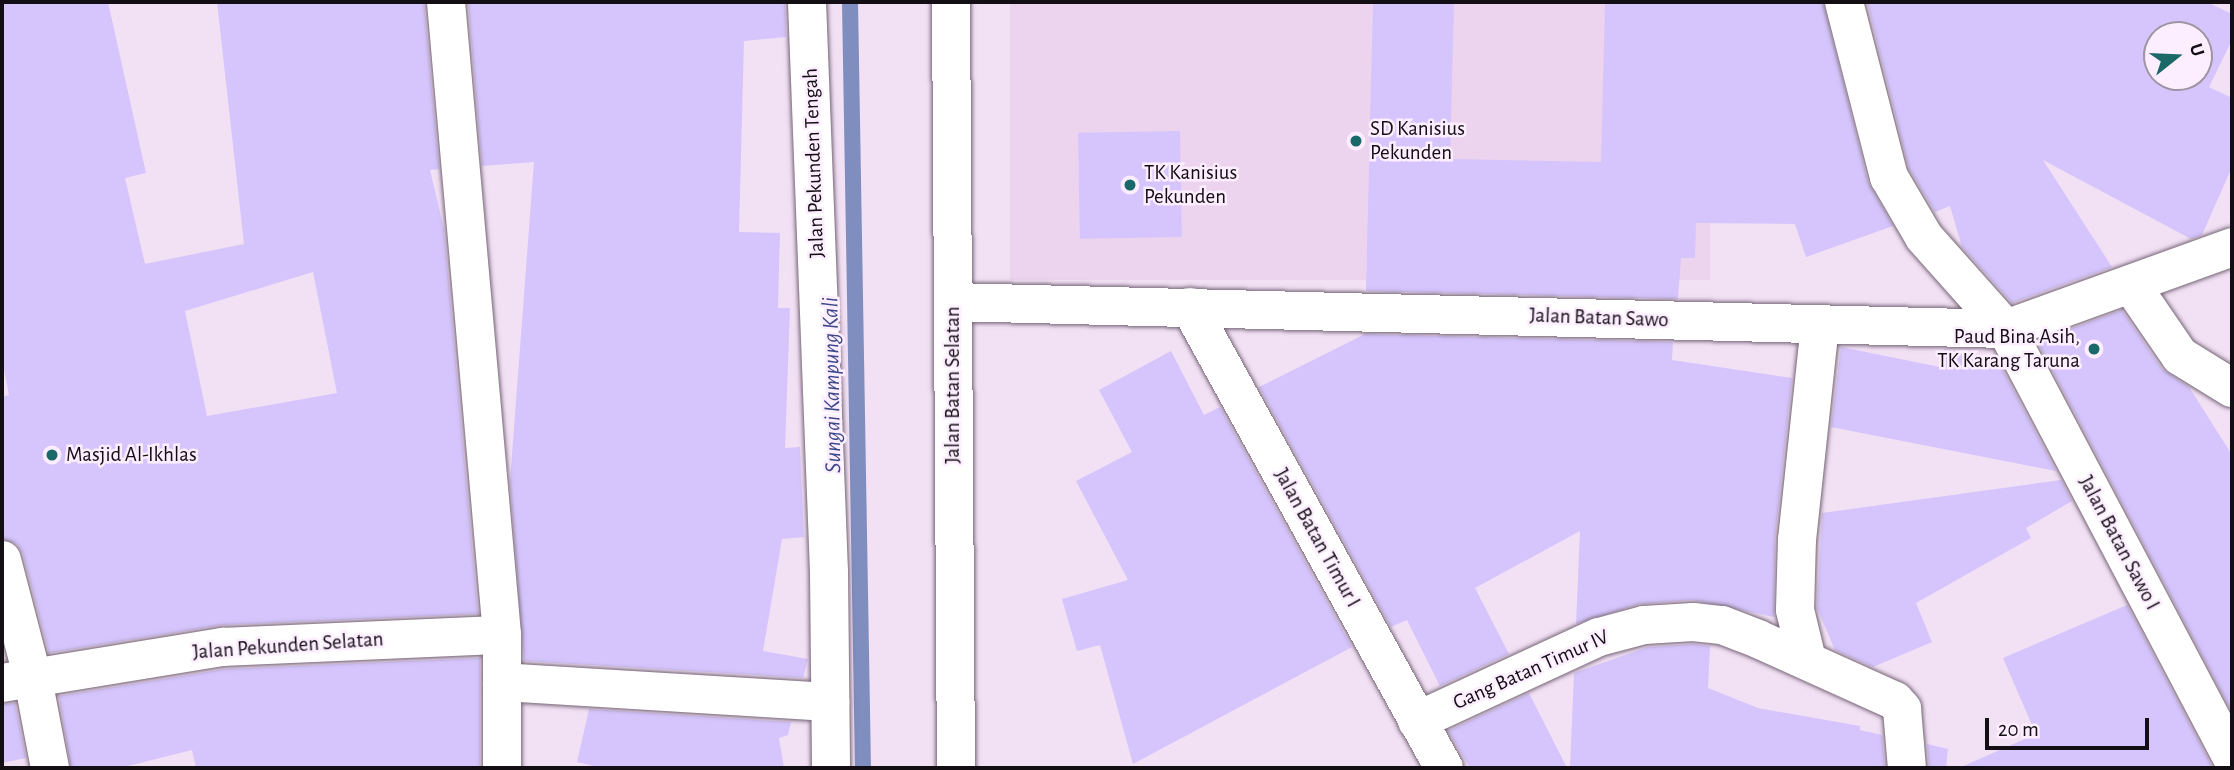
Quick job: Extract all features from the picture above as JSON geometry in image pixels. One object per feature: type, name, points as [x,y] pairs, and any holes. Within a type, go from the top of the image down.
[{"type":"street","points":[[446,2],[502,635],[502,768]]},
{"type":"street","name":"Jalan Pekunden Tengah","points":[[807,2],[829,572],[831,768]]},
{"type":"street","name":"Jalan Batan Selatan","points":[[951,2],[956,768]]},
{"type":"street","name":"Jalan Batan Sawo I","points":[[1844,2],[1889,177],[1924,237],[2006,329],[2232,758]]},
{"type":"street","name":"Jalan Batan Sawo","points":[[953,302],[2006,329],[2132,286],[2232,247]]},
{"type":"street","points":[[2132,286],[2180,356],[2232,388]]},
{"type":"street","name":"Jalan Batan Timur I","points":[[1190,307],[1444,768]]},
{"type":"street","points":[[1807,660],[1795,610],[1797,540],[1820,324]]},
{"type":"street","points":[[2,560],[18,681],[50,768]]},
{"type":"street","name":"Gang Batan Timur IV","points":[[1417,721],[1599,637],[1644,625],[1721,625],[1888,696],[1902,709],[1907,768]]},
{"type":"street","name":"Jalan Pekunden Selatan","points":[[18,681],[223,647],[502,635]]},
{"type":"street","points":[[502,682],[830,702]]},
{"type":"shaded area","name":"SD Kanisius Pekunden","points":[[1010,2],[1710,2],[1710,280],[1010,280]]},
{"type":"building","points":[[2,2],[108,2],[146,173],[125,178],[145,264],[244,244],[217,2],[424,2],[439,169],[430,170],[444,229],[478,614],[222,625],[49,653],[23,554],[17,544],[2,539],[2,397],[9,395],[2,359]],"holes":[[[313,272],[337,393],[207,416],[185,311]]]},
{"type":"building","points":[[468,2],[785,2],[786,37],[744,41],[739,232],[780,233],[778,308],[790,308],[785,448],[800,447],[804,537],[782,539],[763,651],[808,659],[803,678],[524,661],[510,481],[534,162],[482,166]]},
{"type":"building","name":"SD Kanisius Pekunden","points":[[1373,2],[1454,2],[1450,159],[1601,162],[1605,2],[1823,2],[1868,182],[1893,226],[1806,257],[1795,224],[1696,223],[1695,258],[1681,258],[1678,299],[1366,291]]},
{"type":"building","points":[[1867,2],[2207,2],[2232,14],[2232,40],[2213,79],[2213,21],[2143,21],[2143,91],[2213,89],[2232,98],[2232,167],[2202,235],[2191,239],[2043,160],[2112,267],[2012,303],[1962,247],[1950,206],[1935,212],[1909,169]]},
{"type":"building","name":"TK Kanisius Pekunden","points":[[1180,131],[1182,237],[1080,239],[1078,133]]},
{"type":"building","points":[[2122,310],[2162,369],[2189,387],[2232,455],[2232,712],[2037,341]]},
{"type":"building","points":[[1365,334],[1673,342],[1672,360],[1792,378],[1775,538],[1774,617],[1692,600],[1639,604],[1576,624],[1580,531],[1475,588],[1509,654],[1440,686],[1407,620],[1391,627],[1259,387]]},
{"type":"building","points":[[1841,347],[1940,367],[1944,349],[1995,358],[1993,351],[2056,471],[1831,427]]},
{"type":"building","points":[[1171,351],[1204,415],[1220,407],[1352,647],[1133,764],[1100,645],[1077,651],[1062,599],[1128,580],[1076,481],[1132,452],[1099,390]]},
{"type":"building","points":[[2061,480],[2072,501],[2026,528],[2031,538],[1916,603],[1932,642],[1873,667],[1835,650],[1817,608],[1822,513]]},
{"type":"building","points":[[2127,605],[2213,768],[1959,768],[2036,734],[2003,658]]},
{"type":"building","points":[[1693,644],[1710,646],[1708,688],[1758,708],[1860,726],[1860,730],[1882,735],[1885,768],[1570,768],[1574,673],[1648,647]]},
{"type":"building","points":[[480,658],[480,768],[196,768],[192,750],[120,768],[71,768],[59,696],[225,669]]},
{"type":"building","points":[[1529,693],[1567,768],[1470,768],[1448,731]]},
{"type":"building","points":[[15,703],[26,758],[2,763],[2,704]]},
{"type":"building","points":[[589,709],[791,722],[788,735],[779,738],[784,768],[602,768],[577,762]]},
{"type":"building","points":[[1927,744],[1948,749],[1946,768],[1929,768]]},
{"type":"waterway","name":"Sungai Kampung Kali","points":[[850,2],[863,768]]},
{"type":"place","name":"SD Kanisius Pekunden","points":[[1356,141]]},
{"type":"place","name":"TK Kanisius Pekunden","points":[[1130,185]]},
{"type":"place","name":"Paud Bina Asih, TK Karang Taruna","points":[[2094,349]]},
{"type":"place","name":"Masjid Al-Ikhlas","points":[[52,455]]}]
